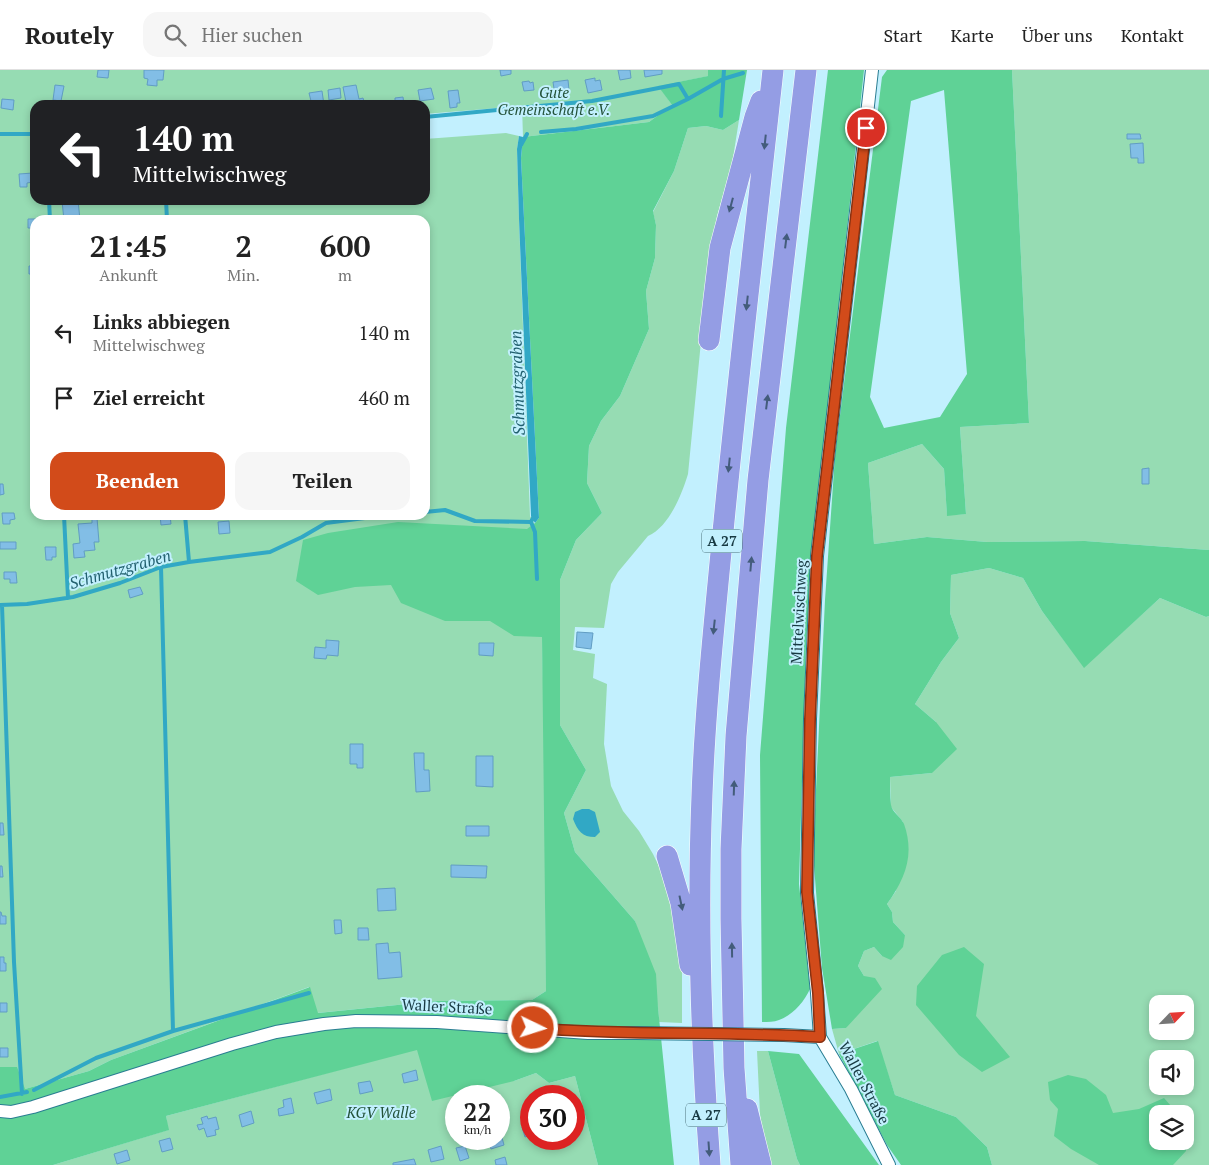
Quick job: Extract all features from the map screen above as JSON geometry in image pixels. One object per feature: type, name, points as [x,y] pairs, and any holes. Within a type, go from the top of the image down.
[{"type":"highway","name":"A 27","points":[[741,1165],[734,1068],[731,848],[736,736],[758,480],[806,70]]},
{"type":"highway","name":"A 27","points":[[710,1165],[702,1065],[700,895],[702,795],[712,639],[731,445],[773,73]]},
{"type":"highway","points":[[709,340],[720,248],[754,117],[773,73]]},
{"type":"highway","points":[[667,856],[682,903],[689,960],[701,1008]]},
{"type":"highway","points":[[734,1068],[743,1093],[761,1165]]},
{"type":"street","name":"Mittelwischweg","points":[[820,1037],[818,993],[807,892],[810,719],[817,556],[872,70]]},
{"type":"street","name":"Waller Straße","points":[[0,1111],[11,1112],[33,1107],[232,1044],[276,1032],[356,1021],[438,1022],[588,1033],[637,1032],[820,1037],[851,1089],[889,1165]]},
{"type":"green space","name":"Gute Gemeinschaft e.V.","points":[[0,70],[708,70],[709,76],[659,86],[672,105],[649,122],[523,137],[522,106],[430,114],[430,100],[30,100],[30,205],[430,205],[430,139],[506,133],[519,136],[517,149],[519,219],[530,516],[540,534],[545,780],[546,991],[532,1000],[437,1001],[317,1013],[309,987],[111,1060],[89,1071],[25,1089],[0,1102]]},
{"type":"green space","points":[[708,70],[747,70],[739,120],[723,130],[706,126],[688,128],[674,171],[653,211],[656,225],[655,258],[646,291],[649,329],[620,396],[601,421],[589,446],[587,483],[602,513],[576,540],[560,580],[560,725],[586,770],[564,813],[575,852],[635,921],[656,974],[674,1165],[598,1165],[585,1115],[585,1085],[577,1085],[575,1076],[549,1083],[536,1073],[498,1085],[445,1085],[445,1098],[432,1101],[417,1050],[166,1116],[169,1130],[53,1165],[0,1165],[0,1067],[17,1067],[25,1089],[89,1071],[111,1060],[310,987],[318,1013],[437,1001],[532,1000],[546,991],[542,637],[514,636],[490,621],[445,621],[401,603],[391,585],[355,587],[318,595],[296,581],[303,540],[328,533],[398,522],[527,529],[535,523],[539,518],[521,158],[523,137],[649,122],[672,105],[658,86],[708,76]]},
{"type":"green space","points":[[828,70],[864,70],[813,547],[806,644],[799,884],[810,989],[805,999],[789,1015],[777,1021],[762,1022],[760,755],[786,428]]},
{"type":"green space","points":[[887,70],[1012,70],[1029,423],[960,427],[966,514],[947,516],[944,469],[922,444],[868,463],[874,544],[927,537],[987,542],[1085,541],[1209,550],[1209,616],[1206,617],[1160,598],[1084,668],[1042,611],[1023,578],[989,568],[951,575],[950,613],[959,638],[941,662],[915,704],[936,722],[957,749],[932,773],[890,777],[891,805],[904,824],[909,846],[903,876],[887,904],[892,912],[893,922],[905,935],[903,947],[891,960],[882,956],[874,947],[864,951],[858,966],[864,976],[875,978],[882,989],[846,1028],[832,1029],[822,968],[813,853],[825,600],[835,456],[882,77]],"holes":[[[944,90],[967,374],[940,417],[884,428],[870,397],[911,101]]]},
{"type":"green space","points":[[1012,70],[1209,70],[1209,550],[1085,541],[987,542],[927,537],[874,544],[868,463],[922,444],[944,469],[947,515],[966,514],[960,427],[1029,423]]},
{"type":"green space","points":[[739,120],[732,164],[717,216],[708,270],[688,474],[674,509],[668,518],[656,532],[648,536],[618,572],[611,584],[604,628],[575,627],[573,650],[595,654],[593,678],[607,684],[604,744],[611,786],[623,811],[639,831],[653,854],[667,883],[682,965],[682,1023],[659,1022],[658,1008],[635,921],[575,852],[564,813],[586,770],[560,725],[560,580],[576,540],[602,513],[587,483],[589,446],[601,421],[620,396],[649,329],[646,291],[655,258],[656,225],[653,212],[674,171],[688,128],[706,126],[723,130]]},
{"type":"green space","points":[[989,568],[1023,578],[1042,611],[1084,667],[1160,598],[1206,617],[1209,616],[1209,1165],[992,1165],[987,1147],[956,1117],[895,1095],[877,1041],[839,1054],[832,1029],[846,1028],[864,976],[858,966],[864,951],[874,947],[882,956],[905,935],[893,922],[892,912],[887,904],[896,891],[903,822],[891,807],[890,777],[932,773],[936,722],[915,704],[941,662],[959,638],[950,613],[951,575]]},
{"type":"green space","points":[[964,947],[984,964],[976,1016],[1010,1057],[982,1072],[959,1055],[916,1005],[917,986],[942,955]]},
{"type":"green space","points":[[878,1041],[895,1095],[956,1117],[987,1147],[992,1165],[901,1165],[887,1145],[839,1054]]},
{"type":"green space","name":"KGV Walle","points":[[417,1049],[514,1081],[536,1073],[549,1083],[575,1076],[577,1085],[520,1085],[520,1150],[585,1150],[585,1115],[598,1165],[53,1165],[168,1130],[166,1116]]},
{"type":"green space","points":[[757,1051],[768,1051],[800,1165],[768,1165],[760,1114]]},
{"type":"green space","points":[[768,1051],[799,1054],[879,1165],[800,1165]]},
{"type":"green space","points":[[1068,1075],[1086,1079],[1106,1095],[1113,1113],[1139,1109],[1164,1098],[1170,1105],[1149,1105],[1149,1150],[1186,1151],[1173,1165],[1099,1165],[1071,1149],[1054,1136],[1058,1109],[1050,1100],[1048,1082]]},
{"type":"water","points":[[519,136],[523,137],[521,158],[539,518],[535,523],[531,516],[519,219],[517,149]]},
{"type":"water","points":[[589,809],[595,812],[600,832],[595,837],[584,834],[579,830],[573,819],[575,812]]},
{"type":"building","points":[[98,70],[109,70],[108,78],[97,77]]},
{"type":"building","points":[[144,70],[164,70],[163,80],[157,80],[157,86],[147,85],[148,79],[144,78]]},
{"type":"building","points":[[500,70],[511,70],[511,74],[501,76]]},
{"type":"building","points":[[618,70],[630,70],[631,78],[620,80]]},
{"type":"building","points":[[644,70],[662,70],[662,74],[645,77]]},
{"type":"building","points":[[595,78],[595,81],[600,80],[602,90],[588,93],[585,80]]},
{"type":"building","points":[[568,80],[569,90],[555,95],[553,82]]},
{"type":"building","points":[[529,81],[530,83],[533,82],[534,90],[524,91],[522,82]]},
{"type":"building","points":[[55,85],[64,86],[61,100],[53,100]]},
{"type":"building","points":[[356,85],[359,99],[363,98],[364,100],[346,100],[343,87]]},
{"type":"building","points":[[340,88],[341,98],[329,100],[328,90]]},
{"type":"building","points":[[431,88],[434,99],[420,100],[418,90]]},
{"type":"building","points":[[458,90],[460,103],[457,103],[457,107],[450,108],[448,91]]},
{"type":"building","points":[[322,91],[323,100],[311,100],[309,93]]},
{"type":"building","points":[[403,97],[403,100],[395,100],[395,98]]},
{"type":"building","points":[[2,99],[14,100],[13,110],[1,108]]},
{"type":"building","points":[[1127,134],[1140,134],[1141,139],[1127,139]]},
{"type":"building","points":[[1143,143],[1144,163],[1138,163],[1138,158],[1131,158],[1130,144]]},
{"type":"building","points":[[30,173],[30,182],[27,183],[27,187],[20,187],[19,174]]},
{"type":"building","points":[[62,205],[78,205],[80,215],[63,215]]},
{"type":"building","points":[[28,219],[30,219],[30,228],[28,228]]},
{"type":"building","points":[[1149,468],[1149,484],[1142,484],[1142,469]]},
{"type":"building","points":[[0,484],[3,484],[4,494],[0,495]]},
{"type":"building","points":[[2,513],[14,513],[15,519],[10,520],[10,524],[3,524]]},
{"type":"building","points":[[92,520],[97,520],[99,542],[94,542],[95,550],[84,551],[85,557],[74,558],[73,544],[80,543],[78,524],[92,523]]},
{"type":"building","points":[[160,520],[171,520],[171,524],[161,525]]},
{"type":"building","points":[[229,521],[230,533],[219,534],[218,522]]},
{"type":"building","points":[[0,542],[16,542],[16,549],[0,549]]},
{"type":"building","points":[[45,547],[56,547],[56,557],[52,557],[52,560],[46,560]]},
{"type":"building","points":[[4,572],[16,572],[17,583],[10,583],[10,579],[4,579]]},
{"type":"building","points":[[140,587],[143,594],[130,598],[128,590]]},
{"type":"building","points":[[577,632],[593,633],[591,649],[576,647]]},
{"type":"building","points":[[326,640],[339,641],[338,656],[327,655],[326,659],[314,658],[315,647],[326,648]]},
{"type":"building","points":[[479,643],[494,643],[493,656],[479,655]]},
{"type":"building","points":[[350,744],[363,744],[363,768],[357,768],[357,764],[350,764]]},
{"type":"building","points":[[414,753],[424,753],[424,770],[429,770],[430,791],[416,792]]},
{"type":"building","points":[[476,756],[493,756],[493,787],[476,786]]},
{"type":"building","points":[[0,823],[3,823],[4,835],[0,835]]},
{"type":"building","points":[[466,826],[489,826],[489,836],[466,836]]},
{"type":"building","points":[[451,865],[487,866],[486,878],[451,877]]},
{"type":"building","points":[[0,866],[2,866],[3,877],[0,877]]},
{"type":"building","points":[[395,888],[396,910],[378,911],[377,889]]},
{"type":"building","points":[[0,912],[2,916],[6,916],[6,924],[0,924]]},
{"type":"building","points":[[334,920],[341,920],[342,933],[335,934]]},
{"type":"building","points":[[358,928],[368,928],[369,940],[358,940]]},
{"type":"building","points":[[388,943],[389,953],[400,952],[402,977],[378,979],[376,944]]},
{"type":"building","points":[[0,957],[4,957],[6,971],[0,971]]},
{"type":"building","points":[[0,1003],[7,1003],[7,1012],[0,1012]]},
{"type":"building","points":[[0,1048],[8,1048],[8,1057],[0,1057]]},
{"type":"building","points":[[416,1070],[418,1080],[404,1083],[402,1074]]},
{"type":"building","points":[[370,1081],[373,1091],[360,1094],[358,1083]]},
{"type":"building","points":[[330,1089],[332,1100],[317,1104],[314,1093]]},
{"type":"building","points":[[291,1098],[294,1113],[279,1116],[278,1109],[284,1107],[283,1100]]},
{"type":"building","points":[[251,1111],[254,1123],[242,1127],[239,1115]]},
{"type":"building","points":[[207,1116],[208,1119],[216,1117],[219,1129],[215,1130],[216,1135],[207,1137],[204,1128],[199,1130],[197,1125],[203,1124],[201,1118]]},
{"type":"building","points":[[170,1138],[173,1149],[162,1152],[159,1141]]},
{"type":"building","points":[[441,1146],[444,1159],[431,1162],[428,1150]]},
{"type":"building","points":[[127,1150],[130,1160],[117,1164],[114,1154]]},
{"type":"building","points":[[457,1150],[466,1150],[469,1158],[460,1161]]},
{"type":"building","points":[[505,1157],[507,1165],[496,1165],[495,1160]]},
{"type":"building","points":[[414,1159],[416,1165],[393,1165],[393,1163]]},
{"type":"waterway","points":[[721,116],[724,70]]},
{"type":"waterway","points":[[430,117],[592,101],[679,84],[688,99],[723,79],[743,73]]},
{"type":"waterway","name":"Schmutzgraben","points":[[541,132],[576,129],[653,116],[688,99]]},
{"type":"waterway","points":[[0,134],[30,134]]},
{"type":"waterway","name":"Schmutzgraben","points":[[521,145],[527,134]]},
{"type":"waterway","points":[[49,205],[50,215]]},
{"type":"waterway","points":[[166,205],[167,215]]},
{"type":"waterway","name":"Schmutzgraben","points":[[430,512],[445,510],[475,521],[531,522],[534,516]]},
{"type":"waterway","points":[[64,520],[68,598]]},
{"type":"waterway","points":[[185,520],[189,562]]},
{"type":"waterway","name":"Schmutzgraben","points":[[0,605],[27,604],[73,597],[120,583],[161,567],[270,552],[326,523],[349,520]]},
{"type":"waterway","points":[[531,522],[535,532],[537,579]]},
{"type":"waterway","points":[[161,567],[173,1031]]},
{"type":"waterway","points":[[2,605],[14,962],[22,1094]]},
{"type":"waterway","points":[[34,1090],[96,1058],[173,1031],[309,993]]},
{"type":"waterway","points":[[0,1097],[27,1092]]},
{"type":"route","points":[[533,1028],[588,1033],[637,1032],[820,1037],[818,993],[807,892],[810,719],[817,556],[866,128]]}]
